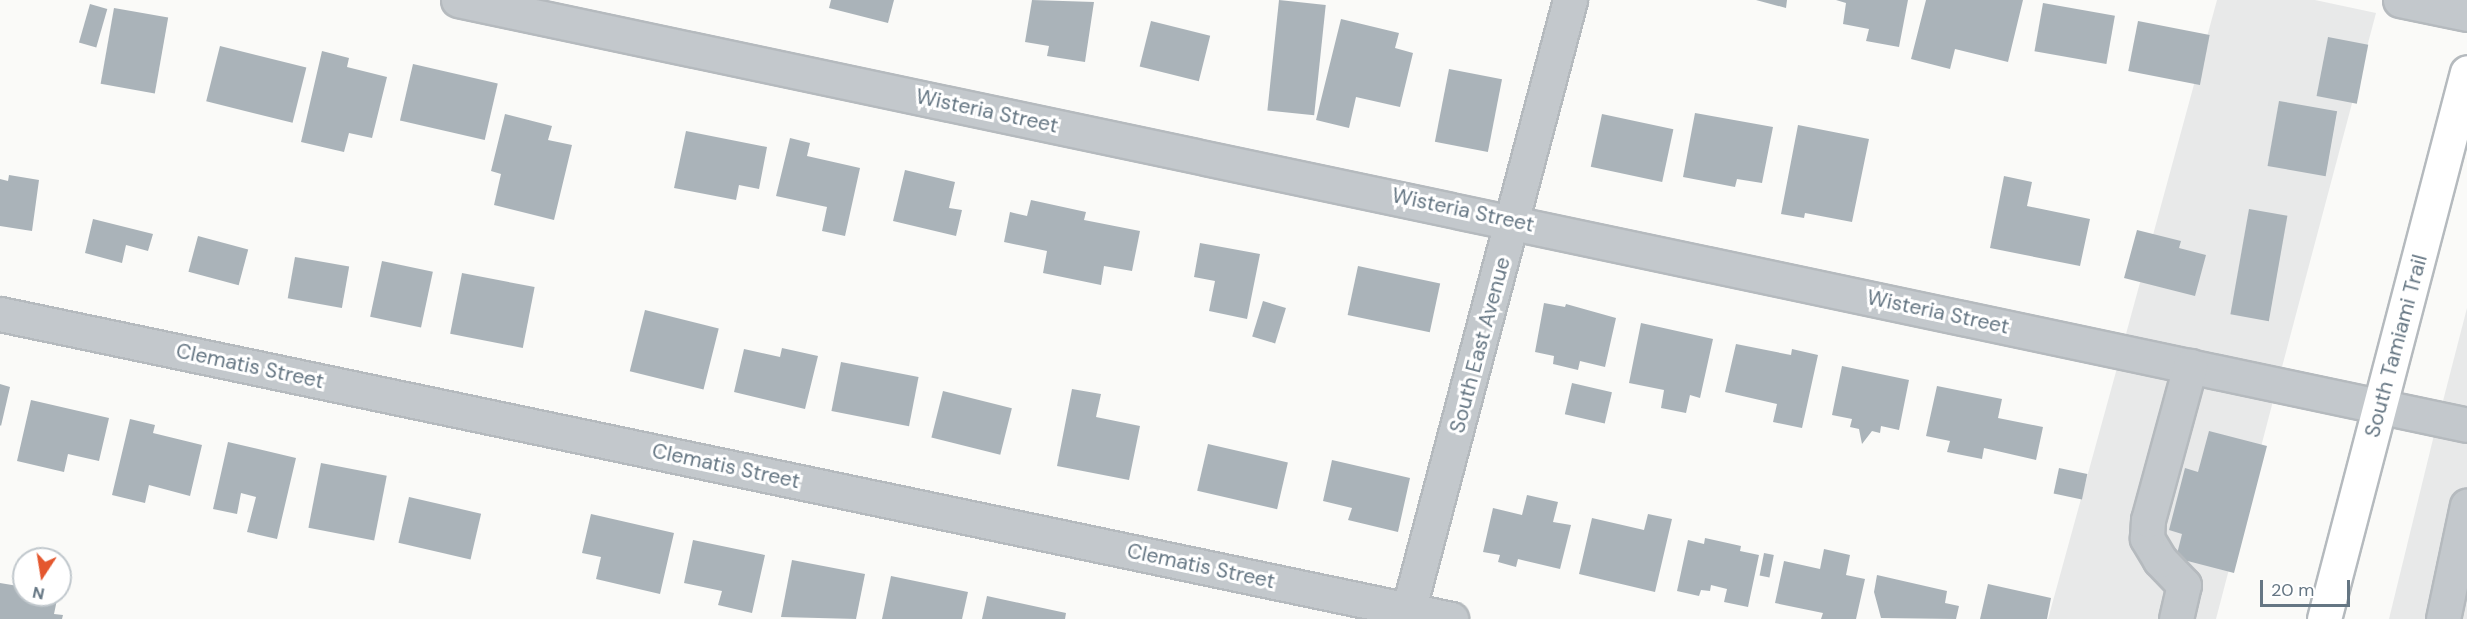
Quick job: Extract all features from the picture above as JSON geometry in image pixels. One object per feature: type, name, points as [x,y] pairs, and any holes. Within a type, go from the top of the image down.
[{"type":"main road","name":"South Tamiami Trail","points":[[2324,619],[2467,72]]},
{"type":"street","name":"Wisteria Street","points":[[458,0],[1514,221],[2467,425]]},
{"type":"street","name":"South East Avenue","points":[[1407,614],[1514,221],[1570,0]]},
{"type":"street","points":[[2400,0],[2467,14]]},
{"type":"street","name":"Clematis Street","points":[[0,314],[1407,614],[1451,619]]},
{"type":"street","points":[[2176,619],[2184,585],[2160,560],[2147,538],[2148,520],[2190,366]]},
{"type":"street","points":[[2443,619],[2467,505]]},
{"type":"shaded area","points":[[2217,0],[2315,0],[2376,13],[2282,367],[2126,334]]},
{"type":"shaded area","points":[[2467,308],[2467,407],[2443,401]]},
{"type":"shaded area","points":[[2117,368],[2273,401],[2216,619],[2048,619]]},
{"type":"shaded area","points":[[2434,435],[2467,443],[2467,619],[2389,619]]},
{"type":"building","points":[[831,0],[894,0],[888,23],[829,8]]},
{"type":"building","points":[[1032,0],[1094,2],[1085,62],[1047,56],[1049,46],[1025,42]]},
{"type":"building","points":[[1279,0],[1326,5],[1314,115],[1267,110]]},
{"type":"building","points":[[1756,0],[1787,0],[1786,8]]},
{"type":"building","points":[[1836,0],[1908,0],[1899,47],[1866,41],[1869,29],[1843,24],[1846,3]]},
{"type":"building","points":[[1926,0],[2023,0],[2008,62],[1955,49],[1950,69],[1911,59]]},
{"type":"building","points":[[2043,3],[2115,16],[2106,64],[2034,51]]},
{"type":"building","points":[[90,4],[107,9],[96,47],[79,42]]},
{"type":"building","points":[[114,8],[168,18],[155,93],[101,84]]},
{"type":"building","points":[[1341,19],[1399,33],[1395,48],[1413,53],[1400,107],[1356,97],[1349,128],[1316,120]]},
{"type":"building","points":[[1151,21],[1210,36],[1199,81],[1140,67]]},
{"type":"building","points":[[2138,21],[2210,35],[2200,85],[2128,71]]},
{"type":"building","points":[[2328,37],[2368,45],[2357,104],[2317,96]]},
{"type":"building","points":[[220,46],[306,68],[293,123],[206,101]]},
{"type":"building","points":[[322,51],[349,58],[347,67],[387,77],[372,138],[349,133],[344,152],[301,142]]},
{"type":"building","points":[[413,64],[498,84],[485,140],[400,121]]},
{"type":"building","points":[[1449,69],[1502,79],[1488,152],[1435,142]]},
{"type":"building","points":[[2279,101],[2337,111],[2326,176],[2268,166]]},
{"type":"building","points":[[1695,113],[1773,127],[1762,183],[1737,179],[1735,187],[1683,177]]},
{"type":"building","points":[[505,114],[552,126],[548,140],[572,145],[554,220],[494,205],[501,174],[491,171]]},
{"type":"building","points":[[1602,114],[1673,129],[1662,182],[1591,167]]},
{"type":"building","points":[[1798,125],[1869,139],[1852,222],[1805,213],[1804,218],[1781,214]]},
{"type":"building","points":[[686,131],[767,147],[759,189],[739,185],[736,200],[674,188]]},
{"type":"building","points":[[790,138],[810,143],[807,156],[860,168],[845,236],[822,231],[827,207],[776,196]]},
{"type":"building","points":[[905,170],[955,182],[949,208],[962,210],[956,236],[893,221]]},
{"type":"building","points":[[9,175],[39,180],[32,231],[0,226],[0,179],[8,181]]},
{"type":"building","points":[[2004,176],[2032,182],[2027,206],[2090,219],[2080,266],[1990,248]]},
{"type":"building","points":[[1031,200],[1086,212],[1084,220],[1140,231],[1132,271],[1104,266],[1101,285],[1043,273],[1047,251],[1004,242],[1010,212],[1027,216]]},
{"type":"building","points":[[2249,209],[2287,216],[2269,321],[2230,314]]},
{"type":"building","points":[[93,219],[153,234],[148,251],[126,245],[122,263],[85,253]]},
{"type":"building","points":[[2137,230],[2181,241],[2179,248],[2206,255],[2195,296],[2124,278]]},
{"type":"building","points":[[198,236],[248,249],[239,285],[188,272]]},
{"type":"building","points":[[1200,243],[1260,254],[1247,319],[1209,311],[1215,281],[1194,277]]},
{"type":"building","points":[[295,257],[349,267],[342,308],[288,298]]},
{"type":"building","points":[[382,261],[433,272],[421,328],[370,317]]},
{"type":"building","points":[[1358,266],[1440,283],[1430,332],[1348,315]]},
{"type":"building","points":[[462,273],[535,287],[523,348],[450,334]]},
{"type":"building","points":[[1263,301],[1286,308],[1275,343],[1252,336]]},
{"type":"building","points":[[1544,303],[1565,307],[1566,304],[1616,318],[1605,367],[1580,361],[1578,370],[1553,364],[1554,356],[1535,352]]},
{"type":"building","points":[[645,310],[719,328],[704,390],[630,371]]},
{"type":"building","points":[[1641,323],[1713,339],[1700,398],[1690,395],[1686,413],[1661,408],[1664,390],[1629,383]]},
{"type":"building","points":[[1736,344],[1791,355],[1792,349],[1818,355],[1802,428],[1773,422],[1777,404],[1725,392]]},
{"type":"building","points":[[782,348],[818,356],[805,409],[734,392],[744,349],[780,357]]},
{"type":"building","points":[[841,362],[919,377],[909,426],[831,411]]},
{"type":"building","points":[[1842,366],[1909,380],[1899,430],[1881,426],[1880,433],[1872,431],[1862,444],[1859,429],[1850,427],[1852,419],[1832,415]]},
{"type":"building","points":[[1572,383],[1612,392],[1605,423],[1565,414]]},
{"type":"building","points":[[0,384],[10,387],[1,426],[0,425]]},
{"type":"building","points":[[1937,386],[2002,399],[1998,418],[2043,427],[2036,460],[1984,448],[1982,459],[1947,452],[1950,441],[1926,436]]},
{"type":"building","points":[[1072,389],[1101,394],[1096,417],[1140,426],[1129,480],[1057,466]]},
{"type":"building","points":[[943,391],[1012,408],[1000,455],[931,438]]},
{"type":"building","points":[[31,400],[109,418],[99,461],[68,454],[64,472],[17,461]]},
{"type":"building","points":[[130,419],[155,425],[153,433],[202,445],[190,496],[149,485],[145,503],[112,495]]},
{"type":"building","points":[[2209,431],[2267,446],[2234,573],[2176,558],[2182,534],[2169,530],[2185,468],[2198,472]]},
{"type":"building","points":[[228,442],[296,458],[277,539],[247,532],[256,497],[241,493],[237,514],[213,509]]},
{"type":"building","points":[[1208,444],[1288,462],[1277,509],[1197,491]]},
{"type":"building","points":[[1332,460],[1410,478],[1398,532],[1348,520],[1352,508],[1323,501]]},
{"type":"building","points":[[321,463],[387,476],[374,541],[308,528]]},
{"type":"building","points":[[2059,468],[2087,474],[2082,499],[2054,493]]},
{"type":"building","points":[[1527,495],[1558,502],[1553,522],[1571,525],[1560,569],[1518,559],[1516,567],[1498,562],[1500,555],[1483,552],[1493,508],[1522,515]]},
{"type":"building","points":[[409,497],[481,514],[471,559],[398,543]]},
{"type":"building","points":[[591,514],[674,533],[660,594],[596,579],[601,557],[582,553]]},
{"type":"building","points":[[1648,514],[1672,519],[1655,592],[1579,574],[1592,518],[1644,530]]},
{"type":"building","points":[[1705,538],[1741,546],[1740,551],[1759,555],[1748,607],[1724,602],[1727,589],[1711,585],[1710,591],[1701,590],[1699,596],[1677,591],[1688,540],[1704,544]]},
{"type":"building","points":[[693,540],[765,555],[752,613],[718,605],[722,591],[684,583]]},
{"type":"building","points":[[1824,549],[1850,555],[1846,575],[1865,579],[1856,619],[1821,619],[1823,613],[1775,603],[1784,561],[1820,569]]},
{"type":"building","points":[[1764,553],[1774,555],[1769,577],[1760,576]]},
{"type":"building","points":[[792,560],[865,574],[856,619],[781,617]]},
{"type":"building","points":[[1877,575],[1947,591],[1945,603],[1959,606],[1956,619],[1881,618],[1874,592]]},
{"type":"building","points":[[891,576],[968,592],[962,619],[882,619]]},
{"type":"building","points":[[0,583],[12,585],[12,607],[55,607],[54,614],[63,615],[62,619],[0,619]]},
{"type":"building","points":[[1988,584],[2051,598],[2047,619],[1980,619]]},
{"type":"building","points":[[987,596],[1066,613],[1065,619],[982,619]]}]
